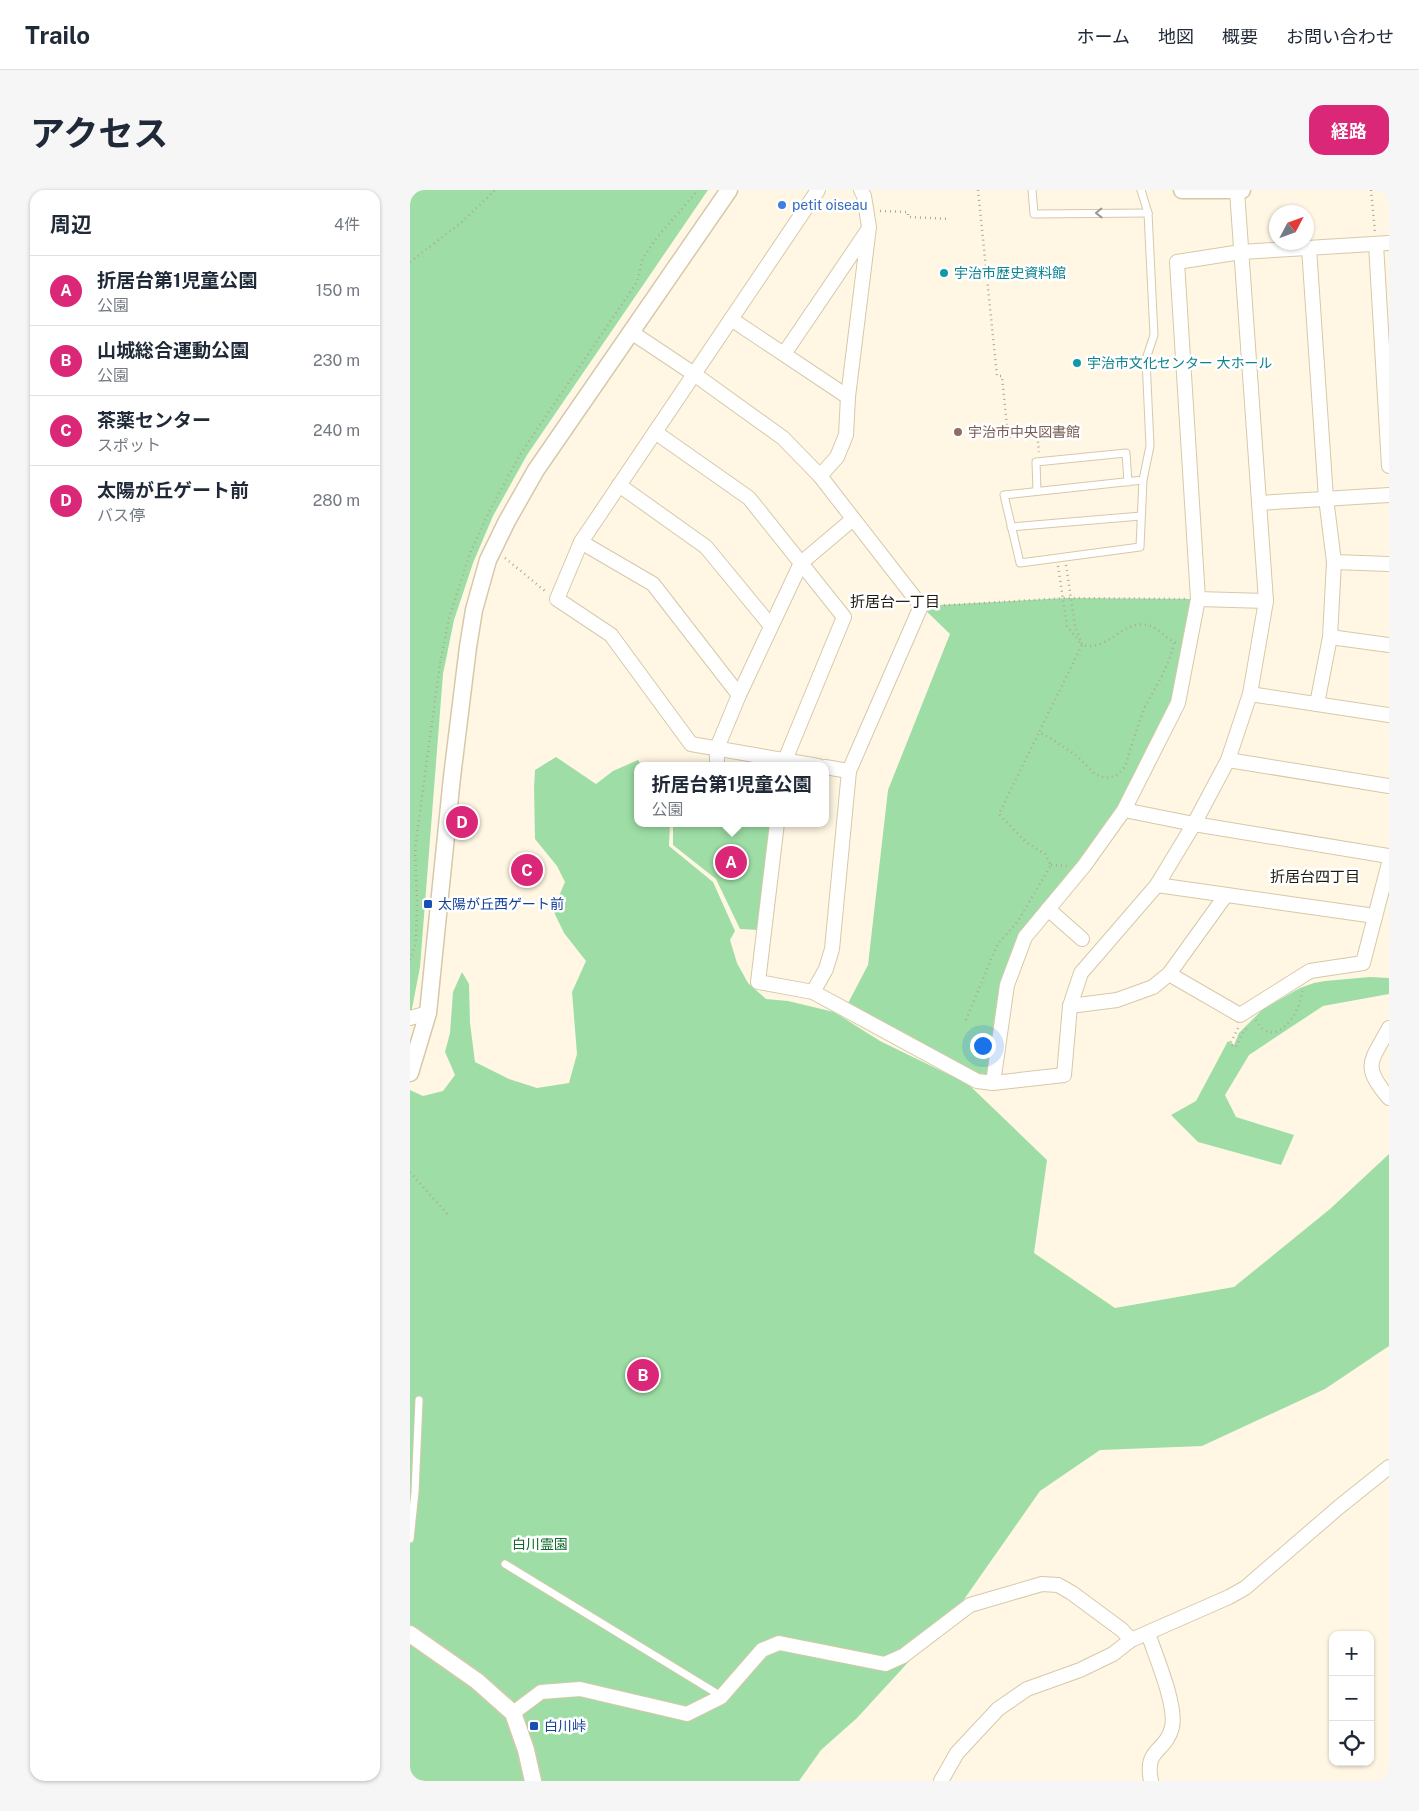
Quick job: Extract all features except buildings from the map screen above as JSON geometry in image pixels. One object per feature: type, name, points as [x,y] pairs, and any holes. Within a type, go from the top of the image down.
[{"type":"street","points":[[410,1073],[415,1041],[428,1013],[452,777],[468,647],[474,610],[488,560],[507,521],[536,470],[729,190]]},
{"type":"street","points":[[781,762],[691,744],[611,635],[557,599],[581,542],[818,190]]},
{"type":"street","points":[[820,476],[837,457],[846,435],[848,396],[869,227],[864,196],[861,190]]},
{"type":"street","points":[[1182,190],[1242,190]]},
{"type":"street","points":[[777,827],[758,982],[812,992],[976,1081],[993,1083],[1064,1075],[1070,1006],[1090,947],[1157,885],[1194,824],[1228,760],[1250,694],[1266,601],[1237,190]]},
{"type":"street","points":[[784,354],[869,227]]},
{"type":"street","points":[[1314,248],[1383,243],[1389,466]]},
{"type":"street","points":[[993,1083],[1007,985],[1025,937],[1084,866],[1124,810],[1178,704],[1198,599],[1177,262],[1241,252],[1276,250]]},
{"type":"street","points":[[1310,250],[1326,498],[1334,562],[1330,637],[1317,704]]},
{"type":"street","points":[[731,319],[848,396]]},
{"type":"street","points":[[631,332],[694,374],[783,438],[820,476],[921,606],[849,771],[832,949],[826,969],[812,992]]},
{"type":"street","points":[[655,432],[749,498],[844,617],[785,762]]},
{"type":"street","points":[[619,485],[706,547],[771,626]]},
{"type":"street","points":[[1259,502],[1389,495]]},
{"type":"street","points":[[717,762],[718,748],[739,695],[801,563],[853,519]]},
{"type":"street","points":[[581,542],[654,584],[739,695]]},
{"type":"street","points":[[1334,562],[1389,564]]},
{"type":"street","points":[[1198,599],[1266,601]]},
{"type":"street","points":[[1330,637],[1389,646]]},
{"type":"street","points":[[1250,694],[1389,715]]},
{"type":"street","points":[[1228,760],[1389,786]]},
{"type":"street","points":[[829,768],[849,771]]},
{"type":"street","points":[[1124,810],[1194,824],[1389,856]]},
{"type":"street","points":[[1169,974],[1240,1015],[1310,971],[1363,963],[1388,868]]},
{"type":"street","points":[[1157,885],[1375,916]]},
{"type":"street","points":[[1070,1006],[1117,1000],[1153,987],[1169,974],[1226,895]]},
{"type":"street","points":[[1048,909],[1090,947]]},
{"type":"street","points":[[410,1018],[428,1013]]},
{"type":"street","points":[[1389,1028],[1372,1062],[1371,1070],[1376,1083],[1389,1098]]},
{"type":"street","points":[[941,1781],[957,1754],[998,1709],[1027,1688],[1080,1670],[1112,1654],[1131,1640],[1246,1588],[1389,1467]]},
{"type":"street","points":[[513,1713],[542,1692],[580,1689],[687,1714],[721,1697],[762,1650],[779,1643],[885,1664],[903,1656],[970,1605],[1042,1584],[1058,1585],[1072,1593],[1122,1630],[1131,1640]]},
{"type":"street","points":[[1148,1633],[1172,1704],[1173,1724],[1169,1735],[1150,1760],[1148,1768],[1151,1781]]},
{"type":"street","points":[[410,1634],[477,1681],[513,1713],[526,1750],[533,1781]]},
{"type":"lane","points":[[1032,190],[1034,214],[1148,212]]},
{"type":"lane","points":[[1141,190],[1148,212],[1154,334],[1146,359],[1150,446],[1143,480],[1140,547],[1020,563],[1004,495],[1143,480]]},
{"type":"lane","points":[[1037,492],[1036,462],[1126,452],[1128,482]]},
{"type":"lane","points":[[1011,527],[1141,516]]},
{"type":"lane","points":[[410,1539],[415,1492],[419,1400]]},
{"type":"lane","points":[[505,1564],[721,1697]]},
{"type":"path","points":[[410,262],[462,222],[495,190]]},
{"type":"path","points":[[978,190],[997,376],[1002,376],[1008,437],[1037,434],[1039,456]]},
{"type":"path","points":[[1371,190],[1374,220]]},
{"type":"path","points":[[877,211],[908,212],[908,217],[949,219]]},
{"type":"path","points":[[503,556],[536,584]]},
{"type":"path","points":[[966,1020],[997,944],[1018,921],[1051,866],[1045,854],[1026,842],[999,814],[1082,645],[1074,625],[1065,563]]},
{"type":"path","points":[[1057,565],[1066,626],[1082,645],[1089,647],[1103,644],[1120,632],[1141,625],[1157,629],[1174,643],[1190,642]]},
{"type":"path","points":[[921,606],[1062,598],[1198,599]]},
{"type":"path","points":[[1039,732],[1077,756],[1095,774],[1105,778],[1116,776],[1125,767],[1134,737],[1146,707],[1171,656],[1174,643]]},
{"type":"path","points":[[1256,1022],[1260,1027],[1273,1032],[1292,1021],[1298,1011],[1302,992],[1300,988]]},
{"type":"path","points":[[1242,1022],[1230,1044],[1236,1047],[1242,1034],[1249,1026]]},
{"type":"path","points":[[410,1172],[449,1216]]},
{"type":"green space","points":[[410,190],[708,190],[527,455],[493,516],[473,563],[454,620],[443,674],[420,967],[410,1019]]},
{"type":"green space","name":"白川霊園","points":[[1066,598],[1198,599],[1178,703],[1123,810],[1025,937],[1007,985],[993,1083],[968,1084],[1047,1160],[1034,1253],[1115,1308],[1234,1287],[1330,1209],[1389,1154],[1389,1346],[1325,1389],[1202,1446],[1100,1450],[1040,1491],[958,1608],[857,1718],[821,1750],[799,1781],[410,1781],[410,1090],[423,1096],[443,1091],[455,1075],[445,1052],[450,1033],[453,992],[462,972],[469,984],[470,1023],[475,1062],[509,1079],[537,1088],[569,1083],[577,1054],[572,992],[586,961],[564,933],[553,910],[565,882],[557,866],[535,839],[535,770],[556,757],[596,784],[613,771],[638,760],[639,762],[634,762],[634,827],[670,827],[669,846],[713,882],[735,931],[730,940],[737,963],[748,983],[766,999],[788,1001],[834,1012],[880,1041],[960,1080],[845,1009],[868,965],[888,790],[950,634],[921,606]]},
{"type":"green space","points":[[673,827],[771,827],[758,930],[740,929],[716,879],[673,845]]},
{"type":"green space","points":[[1370,977],[1389,978],[1389,994],[1323,1006],[1249,1055],[1225,1095],[1236,1117],[1294,1135],[1281,1165],[1198,1142],[1171,1115],[1196,1101],[1228,1041],[1234,1045],[1239,1033],[1263,1009],[1300,988],[1314,983]]},
{"type":"place","name":"petit oiseau","points":[[782,205]]},
{"type":"place","name":"宇治市歴史資料館","points":[[944,273]]},
{"type":"place","name":"宇治市文化センター 大ホール","points":[[1077,363]]},
{"type":"place","name":"宇治市中央図書館","points":[[958,432]]},
{"type":"place","name":"太陽が丘ゲート前","points":[[462,822]]},
{"type":"place","name":"折居台第1児童公園","points":[[731,862]]},
{"type":"place","name":"茶薬センター","points":[[527,870]]},
{"type":"place","name":"太陽が丘西ゲート前","points":[[428,904]]},
{"type":"place","name":"山城総合運動公園","points":[[643,1375]]},
{"type":"place","name":"白川峠","points":[[534,1726]]},
{"type":"district","name":"折居台一丁目","points":[[895,601]]},
{"type":"district","name":"折居台四丁目","points":[[1315,876]]}]
